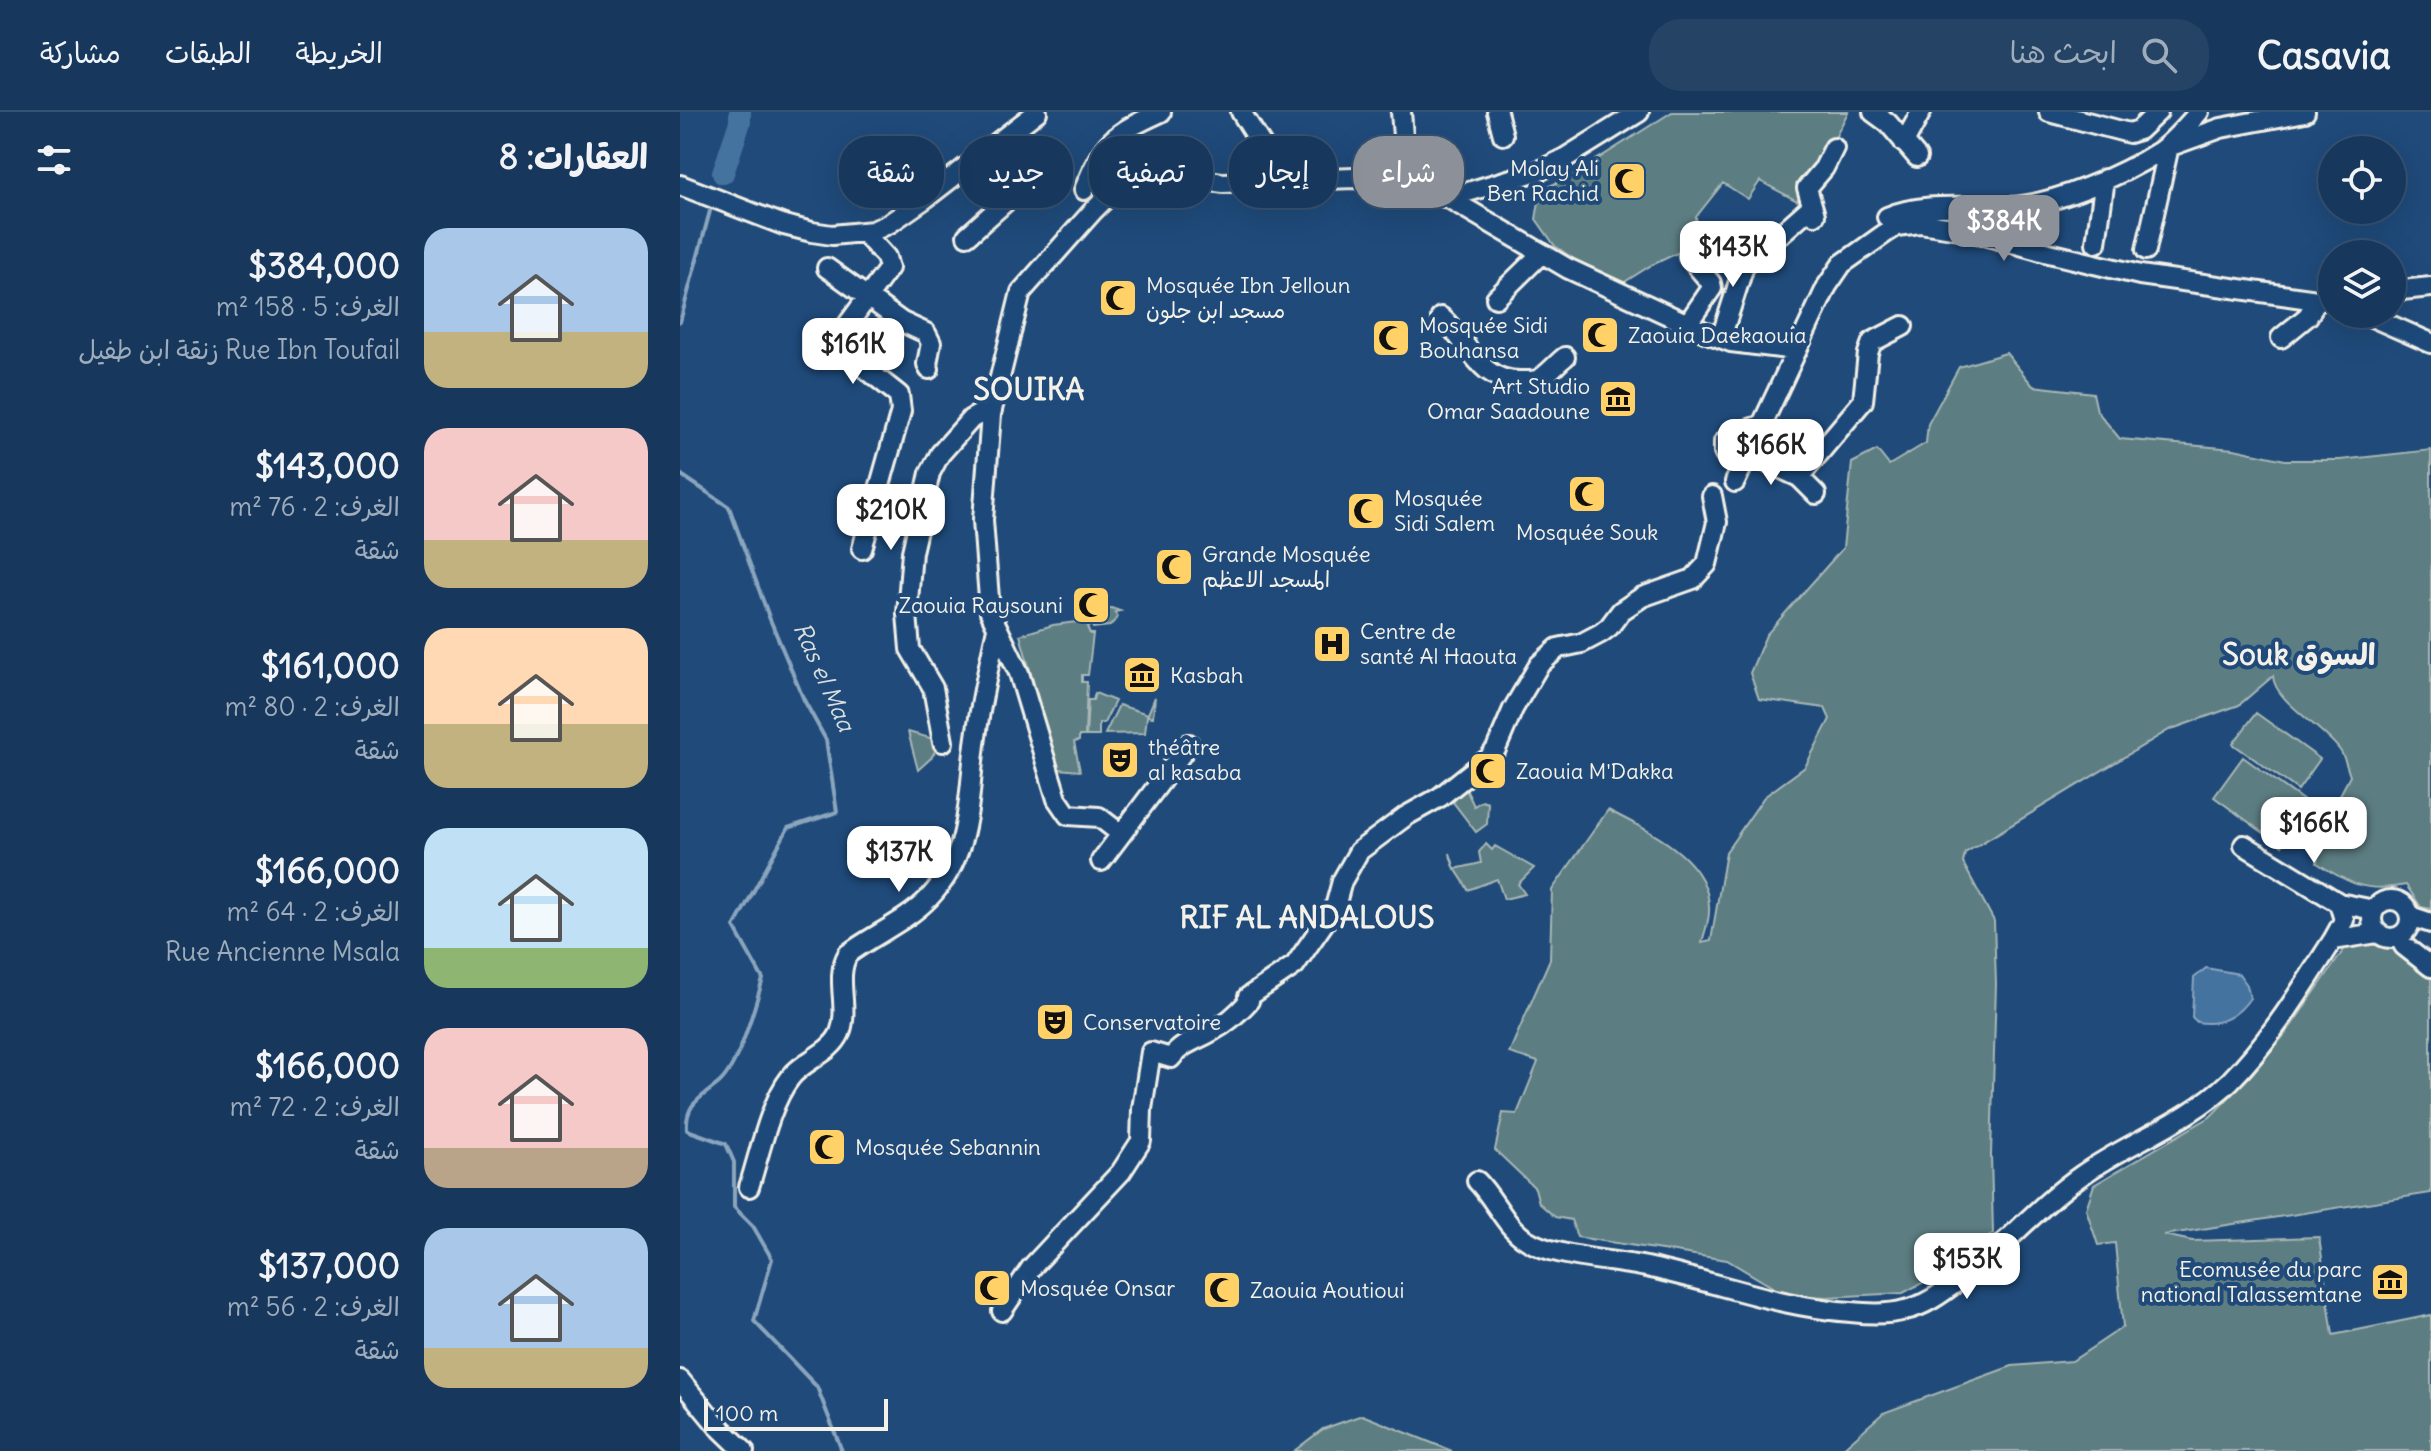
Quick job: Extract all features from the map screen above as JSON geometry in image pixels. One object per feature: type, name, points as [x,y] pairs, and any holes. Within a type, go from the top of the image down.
[{"type":"street","points":[[681,186],[784,225],[832,235],[864,233],[902,215],[1037,112]]},
{"type":"street","points":[[1084,190],[1098,157],[1109,141],[1128,127],[1161,112]]},
{"type":"street","points":[[1241,112],[1256,136]]},
{"type":"street","points":[[1401,112],[1403,136]]},
{"type":"street","points":[[1497,112],[1503,135]]},
{"type":"street","points":[[1464,193],[1541,170],[1639,112]]},
{"type":"street","points":[[1873,112],[1888,123],[1911,150],[1921,112]]},
{"type":"street","points":[[2049,112],[2129,133],[2139,130],[2158,112]]},
{"type":"street","points":[[2146,250],[2166,148],[2199,112]]},
{"type":"street","points":[[1735,482],[1827,286],[1851,247],[1889,216],[1933,208],[2015,207],[2076,191],[2166,148],[2221,128],[2305,112]]},
{"type":"street","points":[[1721,338],[1744,266],[1814,211],[1807,188],[1824,168],[1834,148]]},
{"type":"street","points":[[1121,834],[1092,815],[1068,815],[1057,799],[1019,673],[990,612],[983,520],[991,414],[1021,292],[1034,274],[1127,177],[1141,171],[1229,183]]},
{"type":"street","points":[[2096,243],[2105,179]]},
{"type":"street","points":[[1464,207],[1595,281],[1721,338],[1796,350]]},
{"type":"street","points":[[967,236],[999,208]]},
{"type":"street","points":[[1842,264],[1897,226],[1920,223],[1966,230],[2140,275],[2318,299]]},
{"type":"street","points":[[862,549],[901,402],[899,395],[837,346],[840,335],[887,274],[889,264],[886,257],[864,233]]},
{"type":"street","points":[[1496,298],[1542,253]]},
{"type":"street","points":[[1688,323],[1712,288],[1689,257]]},
{"type":"street","points":[[827,268],[867,299],[929,336],[929,369]]},
{"type":"street","points":[[2406,290],[2431,287]]},
{"type":"street","points":[[2281,338],[2318,306]]},
{"type":"street","points":[[1441,317],[1486,371],[1510,381],[1539,379],[1565,357]]},
{"type":"street","points":[[1799,477],[1863,401],[1872,342],[1903,326]]},
{"type":"street","points":[[2397,328],[2431,343]]},
{"type":"street","points":[[943,742],[933,688],[910,649],[907,614],[912,552],[930,473],[940,454],[971,419],[983,413],[991,414]]},
{"type":"street","points":[[1761,425],[1732,435],[1724,442],[1724,452],[1729,459],[1746,456],[1799,477],[1816,494]]},
{"type":"street","points":[[1002,1311],[1031,1268],[1121,1172],[1141,1141],[1142,1109],[1151,1052],[1171,1058],[1179,1047],[1214,1031],[1239,1013],[1249,1001],[1248,997],[1295,965],[1335,907],[1342,881],[1359,851],[1406,816],[1440,797],[1489,758],[1539,665],[1558,648],[1582,643],[1601,633],[1621,611],[1642,597],[1693,579],[1707,564],[1712,546],[1717,522],[1712,496]]},
{"type":"street","points":[[749,1187],[774,1109],[790,1077],[827,1049],[840,1032],[843,963],[848,954],[927,900],[956,860],[970,810],[979,712],[987,662],[997,629]]},
{"type":"street","points":[[1101,861],[1189,744]]},
{"type":"street","points":[[2244,845],[2339,903],[2374,910]]},
{"type":"street","points":[[2394,900],[2408,908],[2410,916],[2406,932],[2399,937],[2391,939],[2377,933],[2372,926],[2374,910],[2379,904],[2394,900]]},
{"type":"street","points":[[1477,1181],[1513,1228],[1526,1240],[1543,1248],[1648,1267],[1764,1300],[1814,1310],[1866,1313],[1906,1310],[1934,1298],[1971,1272],[2082,1174],[2133,1143],[2188,1116],[2212,1097],[2255,1053],[2333,940],[2344,920],[2339,903]]},
{"type":"street","points":[[2410,916],[2431,923]]},
{"type":"street","points":[[2333,940],[2377,933]]},
{"type":"street","points":[[2399,937],[2404,946],[2431,967]]},
{"type":"street","points":[[680,1380],[717,1425],[744,1451]]},
{"type":"green space","points":[[1672,112],[1848,112],[1819,170],[1797,201],[1760,181],[1748,199],[1723,183],[1696,217],[1700,242],[1623,283],[1594,273],[1555,246],[1536,219],[1541,190],[1569,177]]},
{"type":"green space","points":[[2006,353],[2033,386],[2093,393],[2097,411],[2120,439],[2234,449],[2285,460],[2340,460],[2431,450],[2431,909],[2421,907],[2406,885],[2380,888],[2359,885],[2317,863],[2322,829],[2350,776],[2341,752],[2282,695],[2273,676],[2239,705],[2169,730],[1965,853],[1963,863],[1994,921],[1993,1233],[1957,1265],[1903,1293],[1827,1297],[1786,1295],[1727,1260],[1577,1237],[1571,1220],[1555,1217],[1539,1203],[1535,1188],[1495,1150],[1503,1113],[1517,1114],[1538,1062],[1509,1053],[1550,959],[1552,890],[1608,810],[1658,837],[1689,862],[1700,876],[1707,893],[1709,916],[1702,943],[1711,941],[1726,852],[1764,797],[1805,767],[1830,719],[1825,708],[1759,699],[1750,673],[1766,635],[1843,548],[1852,463],[1877,450],[1889,465],[1926,443],[1928,424],[1959,367]]},
{"type":"green space","points":[[1111,608],[1120,611],[1115,612],[1117,618],[1110,626],[1087,627],[1093,634],[1088,675],[1082,675],[1082,682],[1087,682],[1085,736],[1079,736],[1079,741],[1074,742],[1080,771],[1058,769],[1020,635],[1053,625],[1100,619]]},
{"type":"green space","points":[[1095,693],[1115,701],[1104,723],[1099,723],[1099,736],[1086,736],[1088,700],[1093,700]]},
{"type":"green space","points":[[1155,697],[1153,717],[1147,716],[1145,733],[1105,734],[1119,705],[1148,714]]},
{"type":"green space","points":[[2256,713],[2320,759],[2298,790],[2233,744]]},
{"type":"green space","points":[[908,732],[941,741],[931,758],[918,770]]},
{"type":"green space","points":[[2243,757],[2311,806],[2282,846],[2214,797]]},
{"type":"green space","points":[[1464,785],[1474,806],[1482,801],[1488,803],[1487,824],[1476,832],[1453,802]]},
{"type":"green space","points":[[1486,844],[1492,850],[1495,846],[1534,868],[1518,884],[1525,894],[1504,899],[1497,879],[1468,890],[1455,869],[1481,863],[1479,852]]},
{"type":"green space","points":[[2350,941],[2397,947],[2431,976],[2431,1193],[2164,1235],[2192,1241],[2319,1237],[2333,1335],[2431,1315],[2431,1451],[1840,1451],[1883,1413],[2012,1366],[2072,1361],[2123,1327],[2115,1243],[2098,1245],[2086,1209],[2094,1185],[2210,1117],[2287,1032]]},
{"type":"green space","points":[[1362,1415],[1452,1451],[1294,1451],[1323,1429]]},
{"type":"water","points":[[2206,968],[2239,974],[2247,985],[2250,998],[2234,1015],[2205,1023],[2197,1022],[2192,1017],[2194,978]]},
{"type":"waterway","name":"Ras el Maa","points":[[723,173],[740,122],[740,112]]},
{"type":"waterway","name":"Ras el Maa","points":[[680,322],[710,211]]},
{"type":"waterway","name":"Ras el Maa","points":[[680,474],[729,507],[769,617],[804,700],[826,740],[837,812],[788,828],[734,927],[763,979],[734,1062],[720,1082],[692,1107],[687,1130],[726,1144],[734,1162],[734,1207],[753,1226],[772,1259],[754,1321],[817,1387],[842,1451]]},
{"type":"place","name":"Molay Ali Ben Rachid","points":[[1627,181]]},
{"type":"place","name":"Mosquée Ibn Jelloun مسجد ابن جلون","points":[[1118,298]]},
{"type":"place","name":"Zaouia Daekaouia","points":[[1600,335]]},
{"type":"place","name":"Mosquée Sidi Bouhansa","points":[[1391,338]]},
{"type":"place","name":"Art Studio Omar Saadoune","points":[[1618,399]]},
{"type":"place","name":"Mosquée Souk","points":[[1587,494]]},
{"type":"place","name":"Mosquée Sidi Salem","points":[[1366,511]]},
{"type":"place","name":"Grande Mosquée المسجد الاعظم","points":[[1174,567]]},
{"type":"place","name":"Zaouia Raysouni","points":[[1091,605]]},
{"type":"place","name":"Centre de santé Al Haouta","points":[[1332,644]]},
{"type":"place","name":"Kasbah","points":[[1142,675]]},
{"type":"place","name":"théâtre al kasaba","points":[[1120,760]]},
{"type":"place","name":"Zaouia M'Dakka","points":[[1488,771]]},
{"type":"place","name":"Conservatoire","points":[[1055,1022]]},
{"type":"place","name":"Mosquée Sebannin","points":[[827,1147]]},
{"type":"place","name":"Ecomusée du parc national Talassemtane","points":[[2390,1282]]},
{"type":"place","name":"Mosquée Onsar","points":[[992,1288]]},
{"type":"place","name":"Zaouia Aoutioui","points":[[1222,1290]]},
{"type":"district","name":"SOUIKA","points":[[1029,390]]},
{"type":"district","name":"Souk السوق","points":[[2299,655]]},
{"type":"district","name":"RIF AL ANDALOUS","points":[[1307,918]]}]
